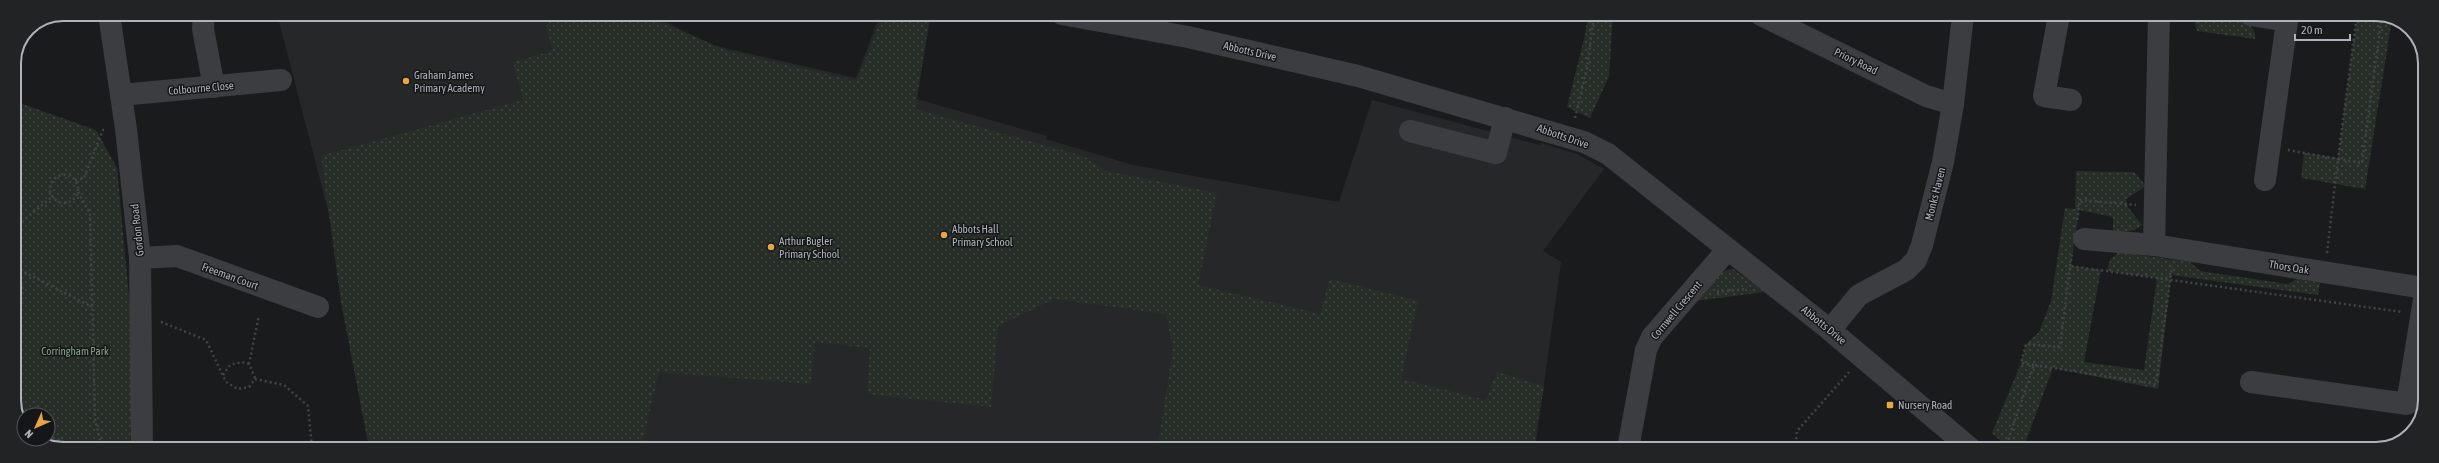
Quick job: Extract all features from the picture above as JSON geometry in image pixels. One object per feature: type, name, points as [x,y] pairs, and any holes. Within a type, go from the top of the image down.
[{"type":"street","name":"Gordon Road","points":[[110,21],[122,95],[140,258],[142,442]]},
{"type":"street","points":[[204,21],[203,29],[214,87]]},
{"type":"street","name":"Abbotts Drive","points":[[1100,21],[1188,37],[1350,74],[1570,137],[1608,154],[1830,330],[1963,442]]},
{"type":"street","name":"Priory Road","points":[[1773,21],[1926,96],[1953,104]]},
{"type":"street","name":"Monks Haven","points":[[1830,330],[1859,295],[1906,270],[1916,260],[1922,246],[1943,162],[1953,104],[1962,21]]},
{"type":"street","points":[[2058,21],[2044,96],[2071,100]]},
{"type":"street","points":[[2159,21],[2164,247]]},
{"type":"street","points":[[2265,180],[2287,22],[2282,21]]},
{"type":"street","name":"Colbourne Close","points":[[122,95],[281,80]]},
{"type":"street","points":[[1410,131],[1504,155],[1505,118]]},
{"type":"street","name":"Thors Oak","points":[[2084,239],[2164,247],[2418,287]]},
{"type":"street","name":"Cornwell Crescent","points":[[1629,442],[1646,350],[1652,336],[1728,249]]},
{"type":"street","name":"Freeman Court","points":[[140,258],[177,256],[318,307]]},
{"type":"street","points":[[2252,382],[2407,404],[2418,337]]},
{"type":"path","points":[[1570,137],[1581,102],[1593,21]]},
{"type":"path","points":[[2324,273],[2356,21]]},
{"type":"path","points":[[2270,147],[2362,163],[2381,21]]},
{"type":"path","points":[[75,180],[84,178],[103,130],[126,129]]},
{"type":"path","points":[[78,192],[71,201],[61,202],[52,197],[50,188],[52,180],[68,175],[75,180],[78,192],[90,213],[95,419],[101,442]]},
{"type":"path","points":[[21,222],[52,197]]},
{"type":"path","points":[[2164,247],[2156,384],[2021,362],[2026,344],[2060,347],[2070,266],[2418,306]]},
{"type":"path","points":[[21,271],[92,307]]},
{"type":"path","points":[[21,286],[21,306]]},
{"type":"path","points":[[1689,294],[1775,286]]},
{"type":"path","points":[[255,379],[249,364],[259,315]]},
{"type":"path","points":[[161,322],[206,340],[226,382],[238,389],[249,387],[255,379]]},
{"type":"path","points":[[1795,442],[1796,431],[1862,357]]},
{"type":"path","points":[[223,375],[230,365],[242,362],[249,364]]},
{"type":"path","points":[[2007,442],[2034,365]]},
{"type":"path","points":[[255,379],[284,386],[308,406],[311,442]]},
{"type":"shaded area","name":"Arthur Bugler Primary School","points":[[279,21],[664,21],[712,45],[856,78],[877,21],[930,21],[917,99],[1047,136],[1046,139],[1133,165],[1339,202],[1372,100],[1540,145],[1541,143],[1577,154],[1604,169],[1543,251],[1561,262],[1536,442],[368,442],[330,218]]},
{"type":"green space","name":"Arthur Bugler Primary School","points":[[545,21],[657,21],[731,52],[857,81],[880,21],[929,21],[915,109],[1083,156],[1106,171],[1217,193],[1198,285],[1320,314],[1330,279],[1418,301],[1401,379],[1486,400],[1497,372],[1544,386],[1534,442],[1158,442],[1173,350],[1166,314],[1054,299],[998,326],[991,407],[867,394],[870,348],[815,342],[811,384],[659,372],[642,442],[368,442],[341,302],[321,156],[523,100],[513,62],[553,51]]},
{"type":"green space","points":[[1587,21],[1613,21],[1609,76],[1590,118],[1567,107]]},
{"type":"green space","points":[[2194,21],[2248,21],[2255,33],[2255,39],[2197,31]]},
{"type":"green space","points":[[2356,21],[2381,21],[2391,24],[2365,189],[2301,178],[2304,153],[2338,158]]},
{"type":"green space","name":"Corringham Park","points":[[21,103],[96,130],[117,168],[134,350],[130,442],[56,442],[56,407],[22,407],[21,403]]},
{"type":"green space","points":[[2076,171],[2134,172],[2146,186],[2126,199],[2128,207],[2142,225],[2132,231],[2113,231],[2113,217],[2079,210],[2071,266],[2101,270],[2084,362],[2144,370],[2157,278],[2107,271],[2110,260],[2119,252],[2190,262],[2200,271],[2288,284],[2297,279],[2320,283],[2318,295],[2171,275],[2158,389],[2053,368],[2026,442],[2002,442],[1992,433],[2021,363],[2026,344],[2039,332],[2051,301],[2065,208],[2075,209]]},
{"type":"green space","points":[[1733,269],[1765,292],[1694,301],[1706,286],[1716,277],[1727,270]]},
{"type":"place","name":"Graham James Primary Academy","points":[[406,81]]},
{"type":"place","name":"Abbots Hall Primary School","points":[[944,235]]},
{"type":"place","name":"Arthur Bugler Primary School","points":[[771,247]]},
{"type":"place","name":"Nursery Road","points":[[1890,405]]}]
